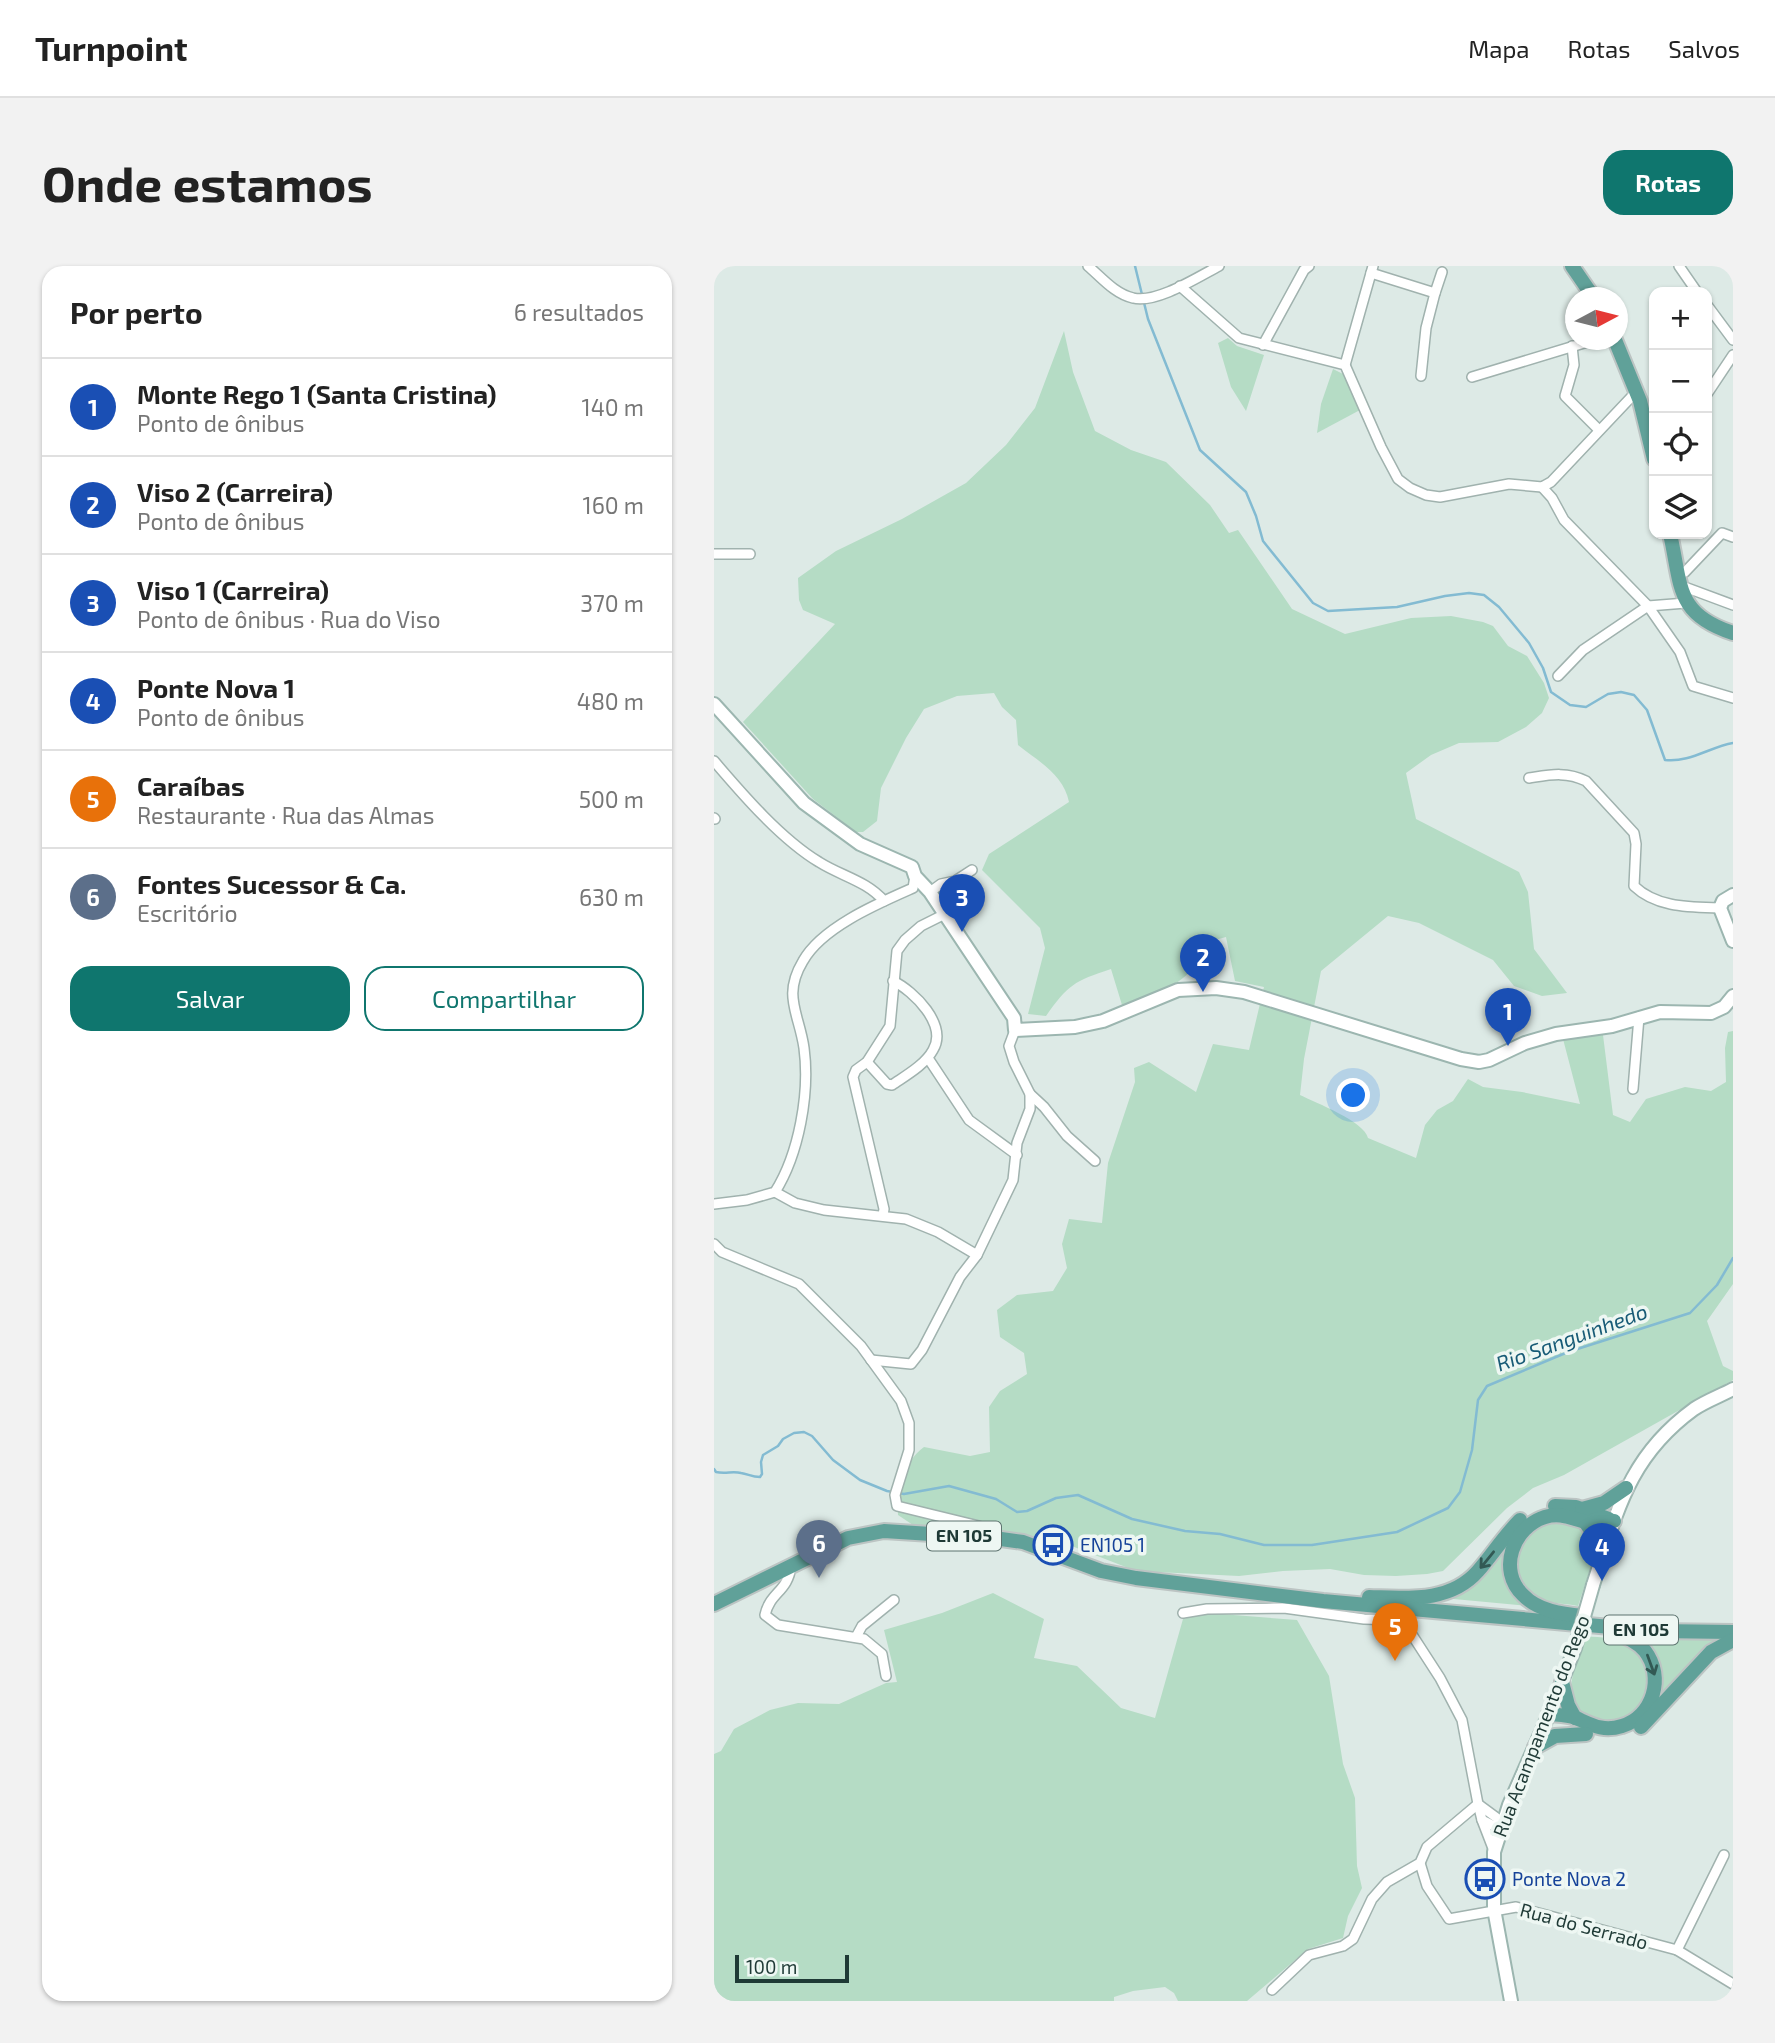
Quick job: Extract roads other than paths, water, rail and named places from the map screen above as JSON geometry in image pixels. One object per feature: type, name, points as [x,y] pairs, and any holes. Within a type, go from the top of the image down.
[{"type":"main road","points":[[1572,266],[1586,287]]},
{"type":"main road","points":[[1619,350],[1636,391],[1649,436]]},
{"type":"main road","points":[[1672,539],[1686,603],[1699,617],[1733,633]]},
{"type":"main road","points":[[1571,1615],[1544,1609],[1524,1596],[1511,1575],[1512,1549],[1525,1529],[1544,1517],[1584,1515],[1626,1488]]},
{"type":"main road","points":[[1353,1597],[1419,1598],[1442,1594],[1466,1582],[1476,1573],[1514,1527],[1530,1513],[1554,1506],[1614,1521]]},
{"type":"main road","points":[[1584,1515],[1603,1554]]},
{"type":"main road","name":"EN 105","points":[[714,1604],[848,1538],[884,1531],[1023,1542],[1101,1571],[1142,1579],[1323,1601],[1655,1631],[1733,1632]]},
{"type":"main road","name":"EN 105","points":[[1225,1588],[1571,1615],[1656,1625],[1733,1625]]},
{"type":"main road","points":[[1549,1714],[1575,1718],[1603,1729],[1623,1726],[1634,1721],[1650,1703],[1655,1676],[1645,1651],[1626,1637],[1614,1632],[1550,1622]]},
{"type":"main road","points":[[1535,1747],[1555,1735],[1586,1734],[1611,1738],[1638,1729],[1711,1652],[1733,1640]]},
{"type":"main road","points":[[1562,1682],[1568,1705],[1575,1718]]},
{"type":"main road","points":[[1549,1714],[1586,1734]]},
{"type":"street","points":[[1088,266],[1116,291],[1134,299],[1153,298],[1219,266]]},
{"type":"street","points":[[1263,345],[1304,270],[1309,266]]},
{"type":"street","points":[[1679,266],[1694,287]]},
{"type":"street","points":[[1435,293],[1372,269],[1345,365],[1398,479],[1410,488],[1426,495],[1440,497],[1509,484],[1542,487],[1551,482],[1636,391]]},
{"type":"street","points":[[1421,376],[1426,328],[1442,272]]},
{"type":"street","points":[[1180,286],[1239,338],[1345,365]]},
{"type":"street","points":[[1712,312],[1733,340]]},
{"type":"street","points":[[1472,377],[1565,348]]},
{"type":"street","points":[[1572,350],[1574,365],[1566,396],[1599,430]]},
{"type":"street","points":[[1712,386],[1733,355]]},
{"type":"street","points":[[1542,487],[1552,498],[1564,520],[1648,606],[1680,652],[1693,686],[1733,698]]},
{"type":"street","points":[[1733,537],[1722,533],[1680,580],[1733,605]]},
{"type":"street","points":[[714,554],[750,554]]},
{"type":"street","points":[[1558,676],[1583,650],[1648,606],[1686,603]]},
{"type":"street","points":[[714,704],[804,803],[860,844],[912,867],[915,876],[930,892],[1014,1017],[1015,1030],[1009,1046],[1030,1094],[1067,1136],[1095,1161]]},
{"type":"street","points":[[714,761],[748,801],[799,846],[819,862],[875,890],[884,901]]},
{"type":"street","points":[[1529,778],[1561,774],[1575,775],[1586,780],[1634,833],[1634,886],[1642,893],[1678,906],[1720,908]]},
{"type":"street","points":[[930,892],[972,870]]},
{"type":"street","points":[[714,1204],[747,1200],[775,1192],[785,1175],[798,1138],[805,1078],[804,1048],[791,995],[803,960],[824,937],[884,901],[913,888],[915,876]]},
{"type":"street","points":[[1733,895],[1723,901],[1720,908],[1733,941]]},
{"type":"street","points":[[883,1215],[884,1209],[853,1077],[856,1070],[867,1062],[890,1026],[897,951],[921,926],[945,914]]},
{"type":"street","points":[[867,1062],[887,1084],[892,1085],[928,1058],[935,1049],[934,1024],[927,1012],[906,987],[893,981]]},
{"type":"street","points":[[1015,1030],[1074,1027],[1103,1021],[1178,990],[1216,988],[1244,992],[1461,1059],[1479,1062],[1525,1043],[1556,1034],[1612,1026],[1660,1012],[1711,1013],[1724,1007],[1733,996]]},
{"type":"street","points":[[1633,1088],[1639,1017]]},
{"type":"street","points":[[928,1058],[969,1120],[1017,1155]]},
{"type":"street","points":[[871,1360],[911,1364],[922,1350],[960,1278],[977,1255],[1013,1180],[1017,1143],[1030,1109],[1030,1094]]},
{"type":"street","points":[[775,1192],[794,1203],[824,1210],[906,1219],[938,1231],[977,1255]]},
{"type":"street","points":[[714,1244],[722,1252],[799,1284],[861,1346],[901,1401],[909,1423],[909,1450],[896,1493],[897,1506],[979,1526],[993,1538]]},
{"type":"street","name":"Rua Acampamento do Rego","points":[[1511,2001],[1494,1909],[1494,1852],[1501,1826],[1575,1648],[1626,1488],[1659,1438],[1696,1408],[1733,1389]]},
{"type":"street","points":[[791,1566],[789,1581],[767,1604],[765,1615],[778,1625],[864,1639],[881,1654],[886,1676]]},
{"type":"street","points":[[856,1637],[862,1626],[894,1600]]},
{"type":"street","points":[[1183,1613],[1207,1609],[1284,1608],[1364,1619],[1396,1620],[1407,1627],[1440,1678],[1462,1720],[1482,1820],[1494,1852]]},
{"type":"street","points":[[1272,1990],[1310,1955],[1343,1946],[1353,1939],[1371,1899],[1387,1882],[1420,1863],[1427,1847],[1481,1807],[1509,1805]]},
{"type":"street","points":[[1481,1807],[1497,1818],[1501,1826],[1494,1826],[1482,1820]]},
{"type":"street","points":[[1677,1950],[1724,1855]]},
{"type":"street","name":"Rua do Serrado","points":[[1420,1863],[1427,1886],[1449,1919],[1516,1907],[1677,1950],[1733,1984]]},
{"type":"waterway","points":[[1135,266],[1148,319],[1200,450],[1246,492],[1263,541],[1313,603],[1328,611],[1397,607],[1469,593],[1484,595],[1499,607],[1529,643],[1543,668],[1551,692],[1570,705],[1586,707],[1608,694],[1621,692],[1634,695],[1647,710],[1665,760],[1683,759],[1733,743]]},
{"type":"waterway","name":"Rio Sanguinhedo","points":[[714,1469],[716,1472],[738,1472],[760,1477],[763,1455],[778,1446],[783,1439],[794,1433],[804,1432],[812,1436],[833,1460],[860,1480],[887,1491],[904,1494],[949,1486],[996,1499],[1017,1512],[1027,1511],[1056,1498],[1078,1495],[1132,1519],[1185,1531],[1220,1534],[1264,1545],[1312,1545],[1397,1532],[1448,1508],[1460,1492],[1472,1450],[1478,1400],[1487,1386],[1568,1352],[1690,1313],[1717,1285],[1733,1258]]},
{"type":"place","name":"Viso 1 (Carreira)","points":[[962,932]]},
{"type":"place","name":"Viso 2 (Carreira)","points":[[1203,992]]},
{"type":"place","name":"Monte Rego 1 (Santa Cristina)","points":[[1508,1046]]},
{"type":"place","name":"EN105 1","points":[[1053,1545]]},
{"type":"place","name":"Fontes Sucessor & Ca.","points":[[819,1578]]},
{"type":"place","name":"Ponte Nova 1","points":[[1602,1581]]},
{"type":"place","name":"Caraíbas","points":[[1395,1661]]},
{"type":"place","name":"Ponte Nova 2","points":[[1485,1879]]}]
